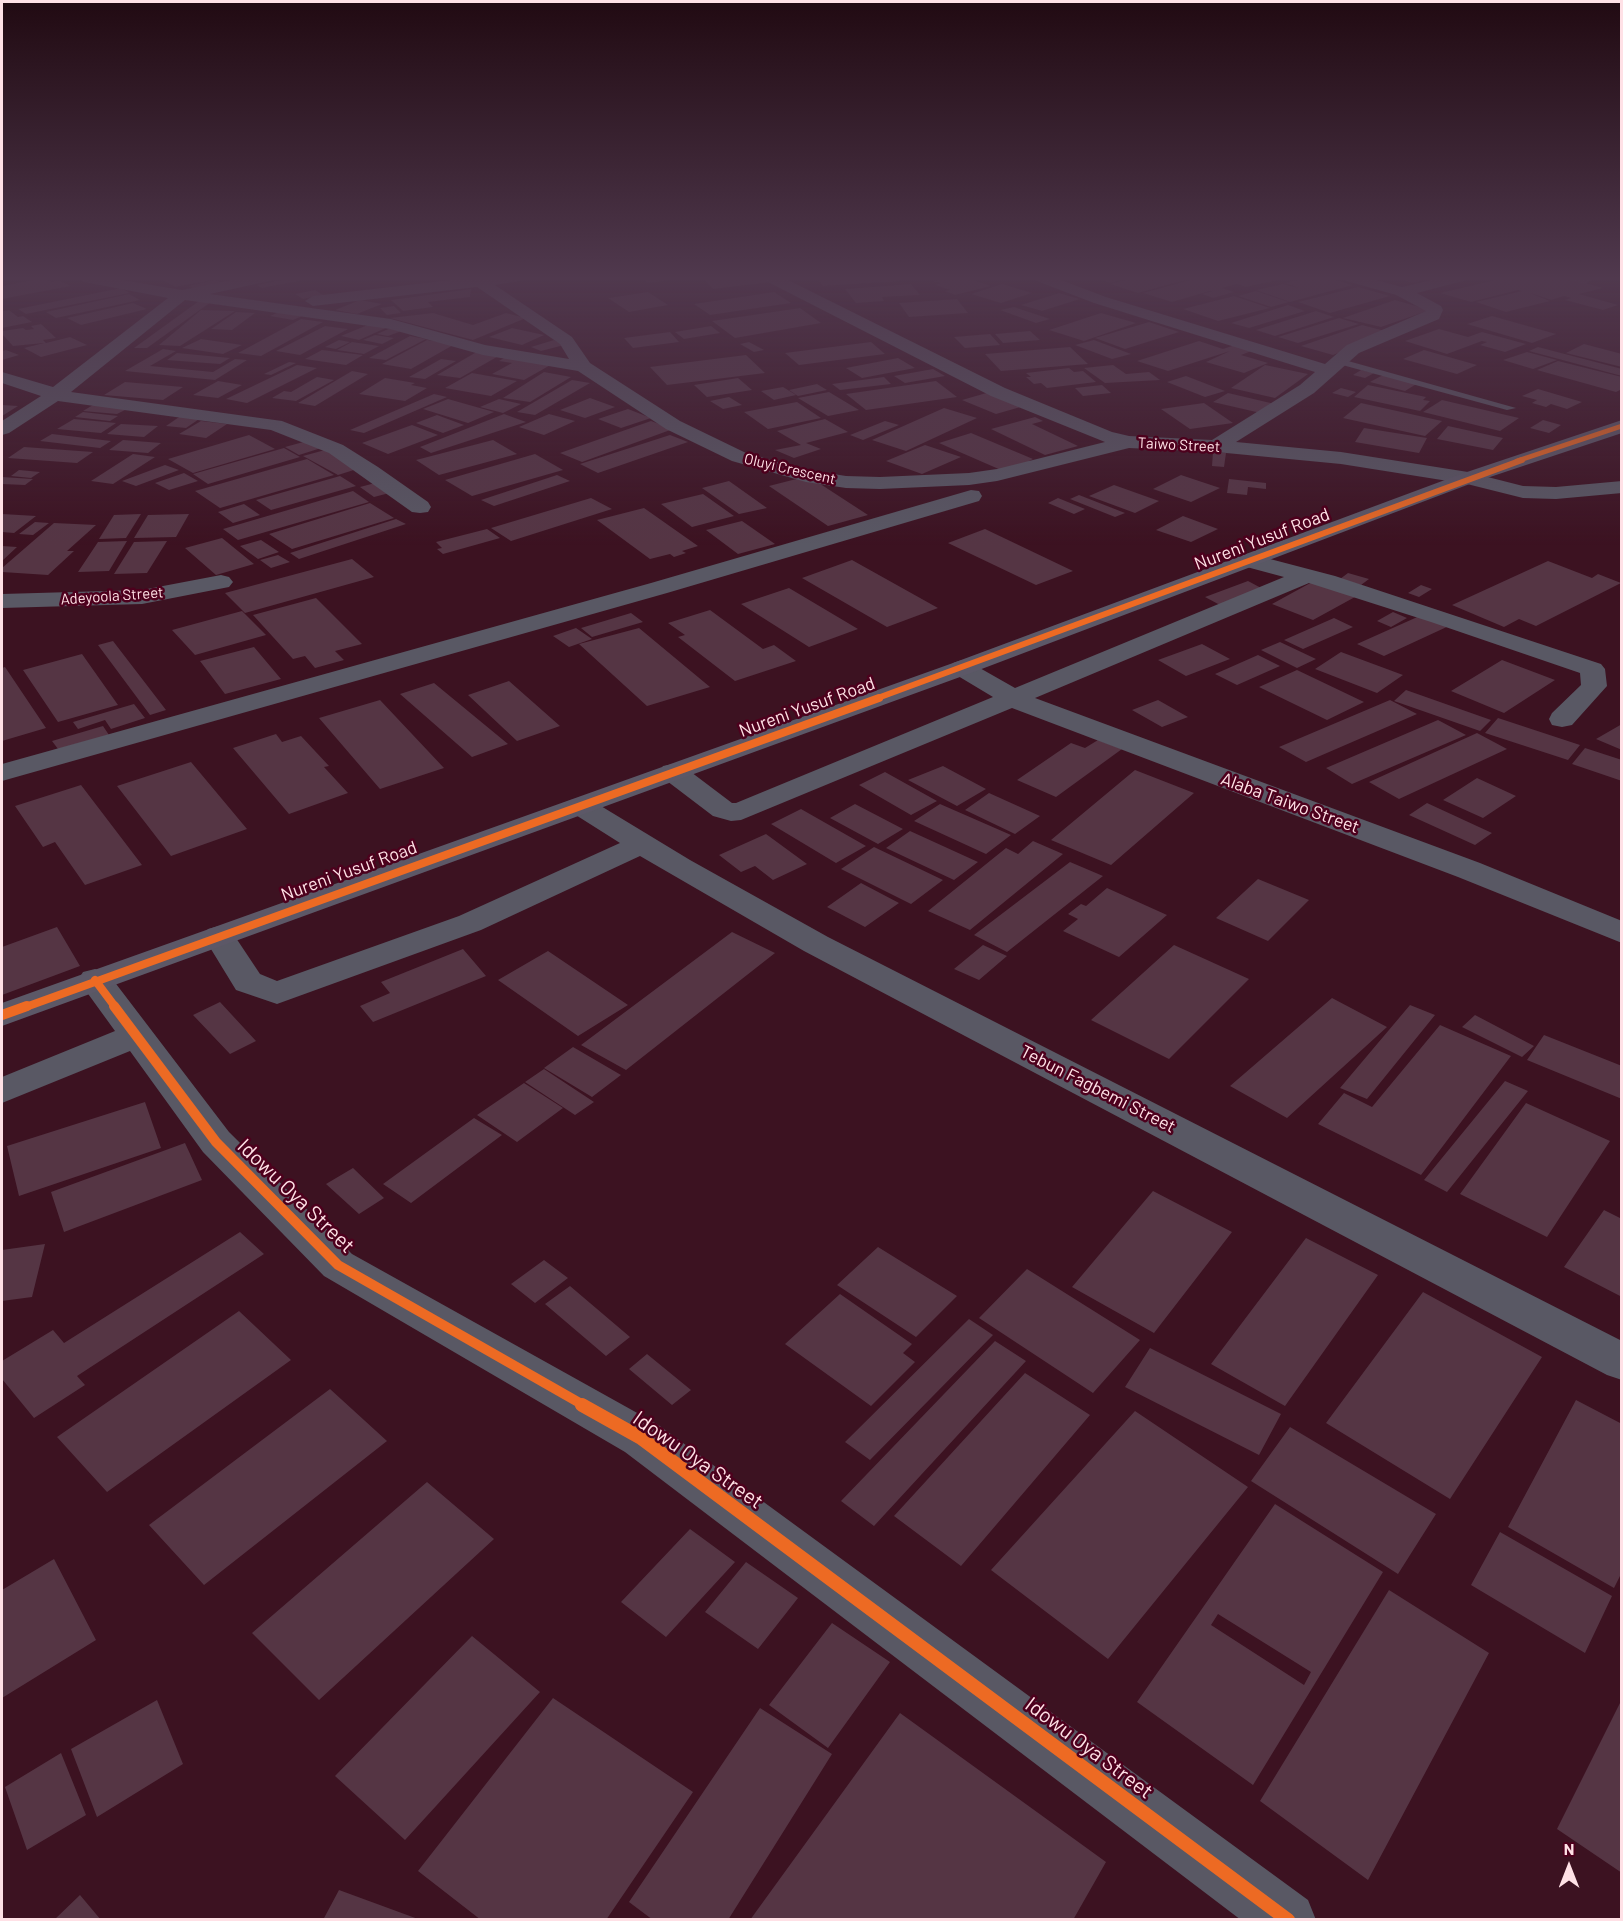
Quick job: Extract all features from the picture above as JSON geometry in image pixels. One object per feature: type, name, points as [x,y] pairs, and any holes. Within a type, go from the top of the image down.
[{"type":"street","points":[[2,429],[56,395],[92,367]]},
{"type":"street","name":"Oluyi Crescent","points":[[583,367],[673,424],[739,458],[806,476],[846,482],[918,482],[998,475],[1129,442]]},
{"type":"street","name":"Taiwo Street","points":[[948,367],[998,392],[1105,436],[1129,442],[1216,446],[1341,458],[1468,478],[1523,492],[1556,493],[1622,487]]},
{"type":"street","points":[[1216,446],[1307,388],[1333,367]]},
{"type":"street","points":[[2,376],[56,395],[275,425],[336,449],[420,507]]},
{"type":"street","name":"Nureni Yusuf Road","points":[[2,1015],[962,668],[1468,478],[1622,426]]},
{"type":"street","points":[[2,773],[659,588],[971,496]]},
{"type":"street","points":[[1251,561],[1440,617],[1593,669],[1594,686],[1562,719]]},
{"type":"street","points":[[673,772],[723,810],[741,811],[1015,699],[1306,576]]},
{"type":"street","name":"Adeyoola Street","points":[[2,601],[142,597],[221,582]]},
{"type":"street","name":"Alaba Taiwo Street","points":[[962,668],[1015,699],[1469,870],[1622,933]]},
{"type":"street","name":"Tebun Fagbemi Street","points":[[581,806],[679,867],[816,944],[1622,1362]]},
{"type":"street","points":[[219,936],[248,982],[277,993],[470,923],[642,844]]},
{"type":"street","name":"Idowu Oya Street","points":[[95,980],[216,1142],[338,1265],[641,1438],[1288,1920]]},
{"type":"street","points":[[2,1091],[136,1035]]},
{"type":"lane","points":[[1337,367],[1511,408]]},
{"type":"building","points":[[133,367],[157,367],[213,372],[222,367],[236,367],[215,380],[125,371]]},
{"type":"building","points":[[279,367],[288,367],[271,375],[264,374]]},
{"type":"building","points":[[294,367],[317,368],[247,403],[226,399]]},
{"type":"building","points":[[427,367],[446,367],[425,379],[409,377]]},
{"type":"building","points":[[451,367],[480,367],[460,378],[437,375]]},
{"type":"building","points":[[505,367],[548,367],[524,380],[492,374]]},
{"type":"building","points":[[650,367],[758,367],[765,373],[667,385]]},
{"type":"building","points":[[913,367],[915,368],[862,378],[846,368]]},
{"type":"building","points":[[997,367],[1055,367],[1001,371]]},
{"type":"building","points":[[1115,367],[1126,374],[1149,372],[1160,380],[1105,383],[1084,368]]},
{"type":"building","points":[[1155,367],[1181,367],[1168,371]]},
{"type":"building","points":[[1222,367],[1259,367],[1244,373]]},
{"type":"building","points":[[1263,367],[1308,374],[1275,398],[1231,388]]},
{"type":"building","points":[[1431,367],[1473,367],[1457,374]]},
{"type":"building","points":[[1545,367],[1581,367],[1622,377],[1622,389],[1616,392],[1537,370]]},
{"type":"building","points":[[1587,367],[1622,369],[1622,376]]},
{"type":"building","points":[[1069,368],[1074,372],[1083,371],[1096,382],[1047,388],[1041,383],[1034,384],[1026,377],[1031,377],[1026,373]]},
{"type":"building","points":[[933,369],[945,376],[905,383],[894,376]]},
{"type":"building","points":[[1361,370],[1374,373],[1365,378],[1353,375]]},
{"type":"building","points":[[352,371],[368,374],[315,406],[298,403]]},
{"type":"building","points":[[544,372],[571,377],[530,402],[503,398]]},
{"type":"building","points":[[472,373],[517,381],[491,396],[445,388]]},
{"type":"building","points":[[1383,375],[1418,383],[1405,391],[1370,382]]},
{"type":"building","points":[[1186,376],[1225,391],[1205,397],[1167,382]]},
{"type":"building","points":[[317,377],[334,380],[296,401],[272,398],[284,391],[291,392]]},
{"type":"building","points":[[884,377],[891,384],[840,390],[832,384]]},
{"type":"building","points":[[385,378],[415,383],[411,385],[427,388],[405,401],[359,394]]},
{"type":"building","points":[[738,378],[752,390],[707,397],[694,385]]},
{"type":"building","points":[[572,380],[590,383],[535,415],[517,412]]},
{"type":"building","points":[[218,381],[242,385],[218,398],[193,395]]},
{"type":"building","points":[[936,381],[957,397],[866,410],[846,394]]},
{"type":"building","points":[[125,382],[183,387],[163,400],[104,395]]},
{"type":"building","points":[[817,384],[827,390],[798,396],[789,390]]},
{"type":"building","points":[[1102,385],[1111,393],[1083,396],[1075,388]]},
{"type":"building","points":[[1368,385],[1426,397],[1423,400],[1430,401],[1420,411],[1354,397]]},
{"type":"building","points":[[783,387],[796,395],[774,400],[761,391]]},
{"type":"building","points":[[1341,388],[1356,392],[1348,397],[1332,393]]},
{"type":"building","points":[[1538,389],[1582,402],[1567,409],[1551,404],[1546,407],[1532,403],[1537,400],[1522,396]]},
{"type":"building","points":[[829,392],[859,410],[828,416],[798,398]]},
{"type":"building","points":[[990,392],[1024,406],[996,414],[962,400]]},
{"type":"building","points":[[1228,393],[1279,405],[1265,414],[1213,402]]},
{"type":"building","points":[[434,394],[447,397],[364,433],[350,430]]},
{"type":"building","points":[[729,397],[742,405],[723,409],[710,401]]},
{"type":"building","points":[[590,398],[615,407],[585,418],[560,410]]},
{"type":"building","points":[[448,399],[494,412],[468,423],[423,409]]},
{"type":"building","points":[[499,399],[521,404],[503,413],[480,407]]},
{"type":"building","points":[[1442,400],[1519,418],[1500,431],[1423,412]]},
{"type":"building","points":[[797,402],[821,418],[768,429],[744,412]]},
{"type":"building","points":[[1204,403],[1233,423],[1190,429],[1161,409]]},
{"type":"building","points":[[1361,403],[1442,421],[1425,436],[1343,418]]},
{"type":"building","points":[[2,405],[18,406],[2,416]]},
{"type":"building","points":[[93,405],[127,409],[117,414],[83,411]]},
{"type":"building","points":[[944,408],[977,418],[906,451],[872,440]]},
{"type":"building","points":[[628,409],[651,418],[621,428],[598,419]]},
{"type":"building","points":[[83,412],[118,416],[110,421],[75,417]]},
{"type":"building","points":[[504,414],[526,422],[431,453],[420,447]]},
{"type":"building","points":[[549,414],[575,421],[544,435],[519,427]]},
{"type":"building","points":[[182,415],[202,417],[186,428],[166,426]]},
{"type":"building","points":[[437,415],[464,425],[443,433],[416,423]]},
{"type":"building","points":[[1035,417],[1043,421],[1032,424],[1078,446],[1045,455],[991,429]]},
{"type":"building","points":[[74,419],[116,423],[101,433],[57,429]]},
{"type":"building","points":[[825,419],[848,432],[806,443],[821,449],[794,458],[775,450],[801,445],[777,431]]},
{"type":"building","points":[[1543,420],[1561,425],[1549,433],[1530,428]]},
{"type":"building","points":[[201,421],[227,424],[206,438],[179,434]]},
{"type":"building","points":[[651,421],[673,429],[582,462],[560,453]]},
{"type":"building","points":[[885,421],[899,425],[863,440],[850,435]]},
{"type":"building","points":[[121,424],[158,426],[144,437],[107,434]]},
{"type":"building","points":[[412,425],[438,435],[388,454],[362,443]]},
{"type":"building","points":[[1448,426],[1503,438],[1493,450],[1437,439]]},
{"type":"building","points":[[1364,428],[1427,438],[1419,453],[1355,442]]},
{"type":"building","points":[[971,433],[1033,459],[1029,461],[1034,463],[1001,470],[939,443]]},
{"type":"building","points":[[52,434],[111,441],[100,448],[40,441]]},
{"type":"building","points":[[249,435],[275,449],[193,473],[168,459]]},
{"type":"building","points":[[670,435],[688,442],[598,473],[580,464]]},
{"type":"building","points":[[123,440],[161,443],[148,453],[109,450]]},
{"type":"building","points":[[493,440],[517,454],[439,475],[416,460]]},
{"type":"building","points":[[307,441],[321,448],[299,455],[285,447]]},
{"type":"building","points":[[925,445],[961,457],[922,474],[886,461]]},
{"type":"building","points":[[24,447],[93,452],[77,463],[8,458]]},
{"type":"building","points":[[284,448],[300,457],[208,484],[193,474]]},
{"type":"building","points":[[325,450],[360,468],[338,475],[303,456]]},
{"type":"building","points":[[1213,452],[1226,453],[1224,467],[1212,466]]},
{"type":"building","points":[[133,454],[155,457],[113,484],[91,481]]},
{"type":"building","points":[[535,454],[563,470],[472,496],[445,480]]},
{"type":"building","points":[[307,459],[334,475],[220,508],[195,491]]},
{"type":"building","points":[[165,465],[179,470],[136,486],[122,481]]},
{"type":"building","points":[[19,470],[40,472],[31,478],[11,476]]},
{"type":"building","points":[[184,473],[198,481],[169,490],[155,483]]},
{"type":"building","points":[[557,475],[570,481],[494,506],[481,500]]},
{"type":"building","points":[[1181,475],[1220,488],[1191,502],[1153,489]]},
{"type":"building","points":[[340,476],[356,486],[271,510],[256,500]]},
{"type":"building","points":[[808,476],[868,515],[828,526],[769,486]]},
{"type":"building","points":[[2,477],[33,479],[25,485],[2,484]]},
{"type":"building","points":[[1229,479],[1266,483],[1266,489],[1248,487],[1247,495],[1227,493]]},
{"type":"building","points":[[729,481],[767,508],[739,514],[702,488]]},
{"type":"building","points":[[379,482],[393,492],[374,497],[360,487]]},
{"type":"building","points":[[1114,485],[1159,501],[1135,513],[1089,496]]},
{"type":"building","points":[[353,491],[369,502],[238,540],[223,529]]},
{"type":"building","points":[[703,494],[734,516],[692,527],[661,504]]},
{"type":"building","points":[[1079,495],[1125,513],[1115,517],[1070,499]]},
{"type":"building","points":[[591,498],[612,509],[511,541],[491,528]]},
{"type":"building","points":[[1058,498],[1085,509],[1074,514],[1048,503]]},
{"type":"building","points":[[370,503],[394,518],[292,549],[269,534]]},
{"type":"building","points":[[244,504],[260,515],[233,523],[218,512]]},
{"type":"building","points":[[644,508],[698,546],[682,551],[686,553],[674,557],[670,554],[650,559],[597,520]]},
{"type":"building","points":[[2,514],[36,516],[14,533],[2,532]]},
{"type":"building","points":[[141,514],[126,538],[99,539],[114,515]]},
{"type":"building","points":[[189,514],[176,537],[134,538],[148,515]]},
{"type":"building","points":[[1183,516],[1218,529],[1191,542],[1156,530]]},
{"type":"building","points":[[396,519],[406,524],[299,559],[290,553]]},
{"type":"building","points":[[742,521],[775,544],[738,554],[706,530]]},
{"type":"building","points":[[35,522],[49,523],[33,535],[19,534]]},
{"type":"building","points":[[54,523],[96,525],[67,551],[74,551],[48,575],[2,572],[2,568]]},
{"type":"building","points":[[487,529],[500,538],[443,554],[437,549],[442,548],[436,542]]},
{"type":"building","points":[[985,529],[1073,571],[1036,585],[948,543]]},
{"type":"building","points":[[222,538],[254,564],[216,575],[185,548]]},
{"type":"building","points":[[261,540],[279,552],[258,559],[240,546]]},
{"type":"building","points":[[127,541],[109,571],[78,572],[98,542]]},
{"type":"building","points":[[167,541],[147,573],[114,574],[134,542]]},
{"type":"building","points":[[2,546],[17,547],[2,561]]},
{"type":"building","points":[[278,555],[290,562],[271,568],[260,560]]},
{"type":"building","points":[[352,559],[374,577],[245,613],[225,593]]},
{"type":"building","points":[[852,560],[938,608],[887,627],[802,578]]},
{"type":"building","points":[[1548,561],[1592,578],[1598,574],[1621,583],[1536,626],[1519,619],[1504,627],[1452,605]]},
{"type":"building","points":[[1348,573],[1369,579],[1361,585],[1340,579]]},
{"type":"building","points":[[1248,581],[1263,589],[1220,605],[1205,597]]},
{"type":"building","points":[[1314,581],[1355,597],[1313,620],[1272,604]]},
{"type":"building","points":[[1421,585],[1432,589],[1419,597],[1408,593]]},
{"type":"building","points":[[789,588],[858,629],[809,647],[741,604]]},
{"type":"building","points":[[316,598],[362,644],[335,651],[344,660],[315,668],[305,656],[293,659],[253,615]]},
{"type":"building","points":[[710,610],[763,649],[774,645],[796,661],[735,681],[678,637],[685,635],[668,623]]},
{"type":"building","points":[[242,611],[266,635],[195,655],[172,630]]},
{"type":"building","points":[[1393,612],[1407,618],[1391,627],[1377,621]]},
{"type":"building","points":[[631,613],[643,622],[592,637],[581,628]]},
{"type":"building","points":[[1424,614],[1451,625],[1384,656],[1357,644]]},
{"type":"building","points":[[1334,618],[1353,627],[1303,649],[1284,640]]},
{"type":"building","points":[[576,628],[592,639],[569,647],[553,636]]},
{"type":"building","points":[[639,628],[710,687],[647,706],[579,644]]},
{"type":"building","points":[[113,641],[166,710],[150,715],[98,645]]},
{"type":"building","points":[[1280,642],[1316,659],[1297,668],[1261,650]]},
{"type":"building","points":[[1202,644],[1230,659],[1186,676],[1158,660]]},
{"type":"building","points":[[254,647],[281,679],[225,694],[200,661]]},
{"type":"building","points":[[1341,652],[1403,675],[1377,693],[1315,669]]},
{"type":"building","points":[[82,654],[118,705],[58,722],[23,670]]},
{"type":"building","points":[[1258,655],[1280,666],[1237,685],[1215,674]]},
{"type":"building","points":[[1502,660],[1555,680],[1504,713],[1451,691]]},
{"type":"building","points":[[5,667],[46,728],[2,741],[2,668]]},
{"type":"building","points":[[1297,670],[1364,702],[1327,720],[1259,687]]},
{"type":"building","points":[[509,681],[560,726],[517,741],[468,695]]},
{"type":"building","points":[[434,683],[508,744],[472,757],[400,694]]},
{"type":"building","points":[[1406,690],[1491,720],[1480,731],[1394,701]]},
{"type":"building","points":[[380,700],[444,768],[380,789],[319,718]]},
{"type":"building","points":[[1158,700],[1188,717],[1162,727],[1132,710]]},
{"type":"building","points":[[1390,700],[1417,714],[1306,762],[1279,747]]},
{"type":"building","points":[[134,704],[145,718],[111,729],[105,720],[78,729],[73,722]]},
{"type":"building","points":[[1498,718],[1580,745],[1568,760],[1485,733]]},
{"type":"building","points":[[1438,720],[1466,735],[1352,784],[1326,768]]},
{"type":"building","points":[[1622,724],[1622,750],[1596,739]]},
{"type":"building","points":[[103,726],[109,735],[58,749],[52,741]]},
{"type":"building","points":[[1477,733],[1507,749],[1399,799],[1369,782]]},
{"type":"building","points":[[276,734],[282,742],[301,736],[329,766],[324,767],[348,793],[289,814],[233,748]]},
{"type":"building","points":[[1098,740],[1122,749],[1056,797],[1017,780],[1071,743],[1085,748]]},
{"type":"building","points":[[1585,748],[1622,760],[1622,781],[1572,764]]},
{"type":"building","points":[[191,762],[247,829],[171,856],[117,786]]},
{"type":"building","points":[[943,766],[986,789],[957,806],[908,780]]},
{"type":"building","points":[[1135,770],[1194,793],[1111,865],[1051,840]]},
{"type":"building","points":[[885,772],[937,801],[911,815],[859,785]]},
{"type":"building","points":[[1477,778],[1516,796],[1483,818],[1443,800]]},
{"type":"building","points":[[81,785],[142,865],[85,885],[55,842],[43,847],[15,806]]},
{"type":"building","points":[[989,793],[1040,816],[1015,834],[965,810]]},
{"type":"building","points":[[1427,803],[1492,833],[1475,845],[1409,815]]},
{"type":"building","points":[[855,804],[903,829],[878,844],[830,818]]},
{"type":"building","points":[[940,804],[1011,835],[986,854],[914,821]]},
{"type":"building","points":[[801,809],[866,846],[836,863],[771,824]]},
{"type":"building","points":[[910,831],[978,862],[954,880],[886,848]]},
{"type":"building","points":[[766,834],[807,864],[773,880],[755,866],[741,872],[719,855]]},
{"type":"building","points":[[1033,841],[1063,854],[970,930],[928,911],[1006,848],[1018,854]]},
{"type":"building","points":[[874,847],[943,880],[911,904],[841,869]]},
{"type":"building","points":[[1070,862],[1103,876],[1007,952],[974,935]]},
{"type":"building","points":[[1258,879],[1309,900],[1268,941],[1216,918]]},
{"type":"building","points":[[861,883],[899,903],[865,927],[827,907]]},
{"type":"building","points":[[1107,888],[1167,915],[1119,957],[1063,931],[1078,919],[1068,914],[1081,904],[1086,906]]},
{"type":"building","points":[[57,927],[80,966],[2,995],[2,947]]},
{"type":"building","points":[[732,932],[775,953],[626,1070],[581,1045]]},
{"type":"building","points":[[983,945],[1007,956],[979,980],[954,969]]},
{"type":"building","points":[[1174,945],[1249,979],[1169,1059],[1091,1020]]},
{"type":"building","points":[[463,949],[486,976],[373,1022],[360,1006],[390,993],[381,982]]},
{"type":"building","points":[[548,951],[628,1005],[578,1036],[498,980]]},
{"type":"building","points":[[1332,998],[1387,1027],[1287,1118],[1230,1086]]},
{"type":"building","points":[[220,1002],[256,1041],[230,1054],[193,1015]]},
{"type":"building","points":[[1410,1005],[1435,1015],[1367,1099],[1340,1088]]},
{"type":"building","points":[[1475,1015],[1534,1046],[1522,1057],[1462,1027]]},
{"type":"building","points":[[1440,1025],[1511,1056],[1421,1175],[1318,1124],[1344,1093],[1372,1107]]},
{"type":"building","points":[[1544,1035],[1622,1066],[1622,1099],[1527,1060]]},
{"type":"building","points":[[573,1047],[621,1075],[592,1097],[544,1068]]},
{"type":"building","points":[[544,1069],[594,1102],[575,1115],[525,1082]]},
{"type":"building","points":[[1505,1081],[1528,1091],[1447,1192],[1424,1180]]},
{"type":"building","points":[[524,1083],[563,1108],[517,1142],[477,1115]]},
{"type":"building","points":[[145,1102],[161,1148],[19,1196],[7,1146]]},
{"type":"building","points":[[1526,1103],[1610,1141],[1547,1237],[1460,1194]]},
{"type":"building","points":[[474,1118],[502,1135],[411,1203],[383,1184]]},
{"type":"building","points":[[185,1143],[202,1180],[64,1232],[51,1192]]},
{"type":"building","points":[[353,1168],[384,1198],[359,1214],[326,1184]]},
{"type":"building","points":[[1153,1191],[1232,1232],[1154,1333],[1072,1287]]},
{"type":"building","points":[[1604,1210],[1622,1219],[1622,1297],[1564,1267]]},
{"type":"building","points":[[240,1232],[264,1254],[77,1376],[85,1385],[34,1418],[2,1379],[2,1361],[53,1330],[64,1343]]},
{"type":"building","points":[[1306,1238],[1378,1275],[1285,1406],[1211,1364]]},
{"type":"building","points":[[45,1244],[32,1297],[2,1301],[2,1250]]},
{"type":"building","points":[[878,1247],[957,1296],[916,1337],[837,1285]]},
{"type":"building","points":[[544,1260],[568,1278],[535,1303],[511,1284]]},
{"type":"building","points":[[1027,1269],[1140,1340],[1093,1393],[979,1318]]},
{"type":"building","points":[[570,1286],[630,1337],[606,1356],[545,1304]]},
{"type":"building","points":[[1423,1292],[1542,1357],[1450,1499],[1326,1423]]},
{"type":"building","points":[[840,1294],[912,1344],[903,1353],[915,1362],[871,1406],[785,1344]]},
{"type":"building","points":[[239,1311],[291,1360],[107,1492],[57,1437]]},
{"type":"building","points":[[969,1319],[993,1335],[870,1460],[845,1442]]},
{"type":"building","points":[[995,1341],[1026,1361],[874,1526],[841,1501]]},
{"type":"building","points":[[1150,1348],[1281,1414],[1259,1455],[1125,1387]]},
{"type":"building","points":[[647,1354],[691,1390],[672,1405],[629,1369]]},
{"type":"building","points":[[1025,1373],[1090,1415],[961,1566],[894,1516]]},
{"type":"building","points":[[330,1389],[387,1441],[204,1585],[149,1525]]},
{"type":"building","points":[[1576,1400],[1622,1424],[1622,1572],[1614,1588],[1508,1527]]},
{"type":"building","points":[[1135,1411],[1248,1487],[1108,1659],[991,1570]]},
{"type":"building","points":[[1290,1427],[1436,1514],[1398,1574],[1251,1481]]},
{"type":"building","points":[[427,1482],[494,1539],[319,1700],[252,1633]]},
{"type":"building","points":[[1275,1504],[1383,1572],[1253,1785],[1137,1702]],"holes":[[[1218,1614],[1311,1672],[1304,1685],[1211,1625]]]},
{"type":"building","points":[[690,1529],[735,1562],[666,1637],[621,1602]]},
{"type":"building","points":[[1500,1532],[1612,1596],[1585,1653],[1471,1585]]},
{"type":"building","points":[[54,1559],[96,1640],[2,1698],[2,1590]]},
{"type":"building","points":[[746,1562],[798,1598],[758,1649],[705,1612]]},
{"type":"building","points":[[1389,1590],[1489,1653],[1368,1880],[1260,1801]]},
{"type":"building","points":[[832,1623],[890,1662],[828,1748],[769,1705]]},
{"type":"building","points":[[472,1636],[540,1692],[405,1840],[335,1776]]},
{"type":"building","points":[[553,1698],[693,1792],[606,1920],[481,1920],[418,1871]]},
{"type":"building","points":[[1622,1699],[1622,1873],[1557,1829]]},
{"type":"building","points":[[157,1700],[183,1764],[97,1817],[71,1749]]},
{"type":"building","points":[[760,1708],[832,1754],[728,1920],[653,1920],[629,1902]]},
{"type":"building","points":[[900,1713],[1106,1862],[1073,1920],[750,1920]]},
{"type":"building","points":[[61,1753],[86,1815],[27,1850],[5,1787]]},
{"type":"building","points":[[339,1890],[418,1919],[418,1920],[323,1920]]},
{"type":"building","points":[[80,1895],[101,1920],[54,1920]]},
{"type":"cycle path","points":[[2,1015],[962,668],[1468,478],[1622,426]]},
{"type":"cycle path","points":[[95,980],[216,1142],[338,1265],[641,1438],[1288,1920]]}]
